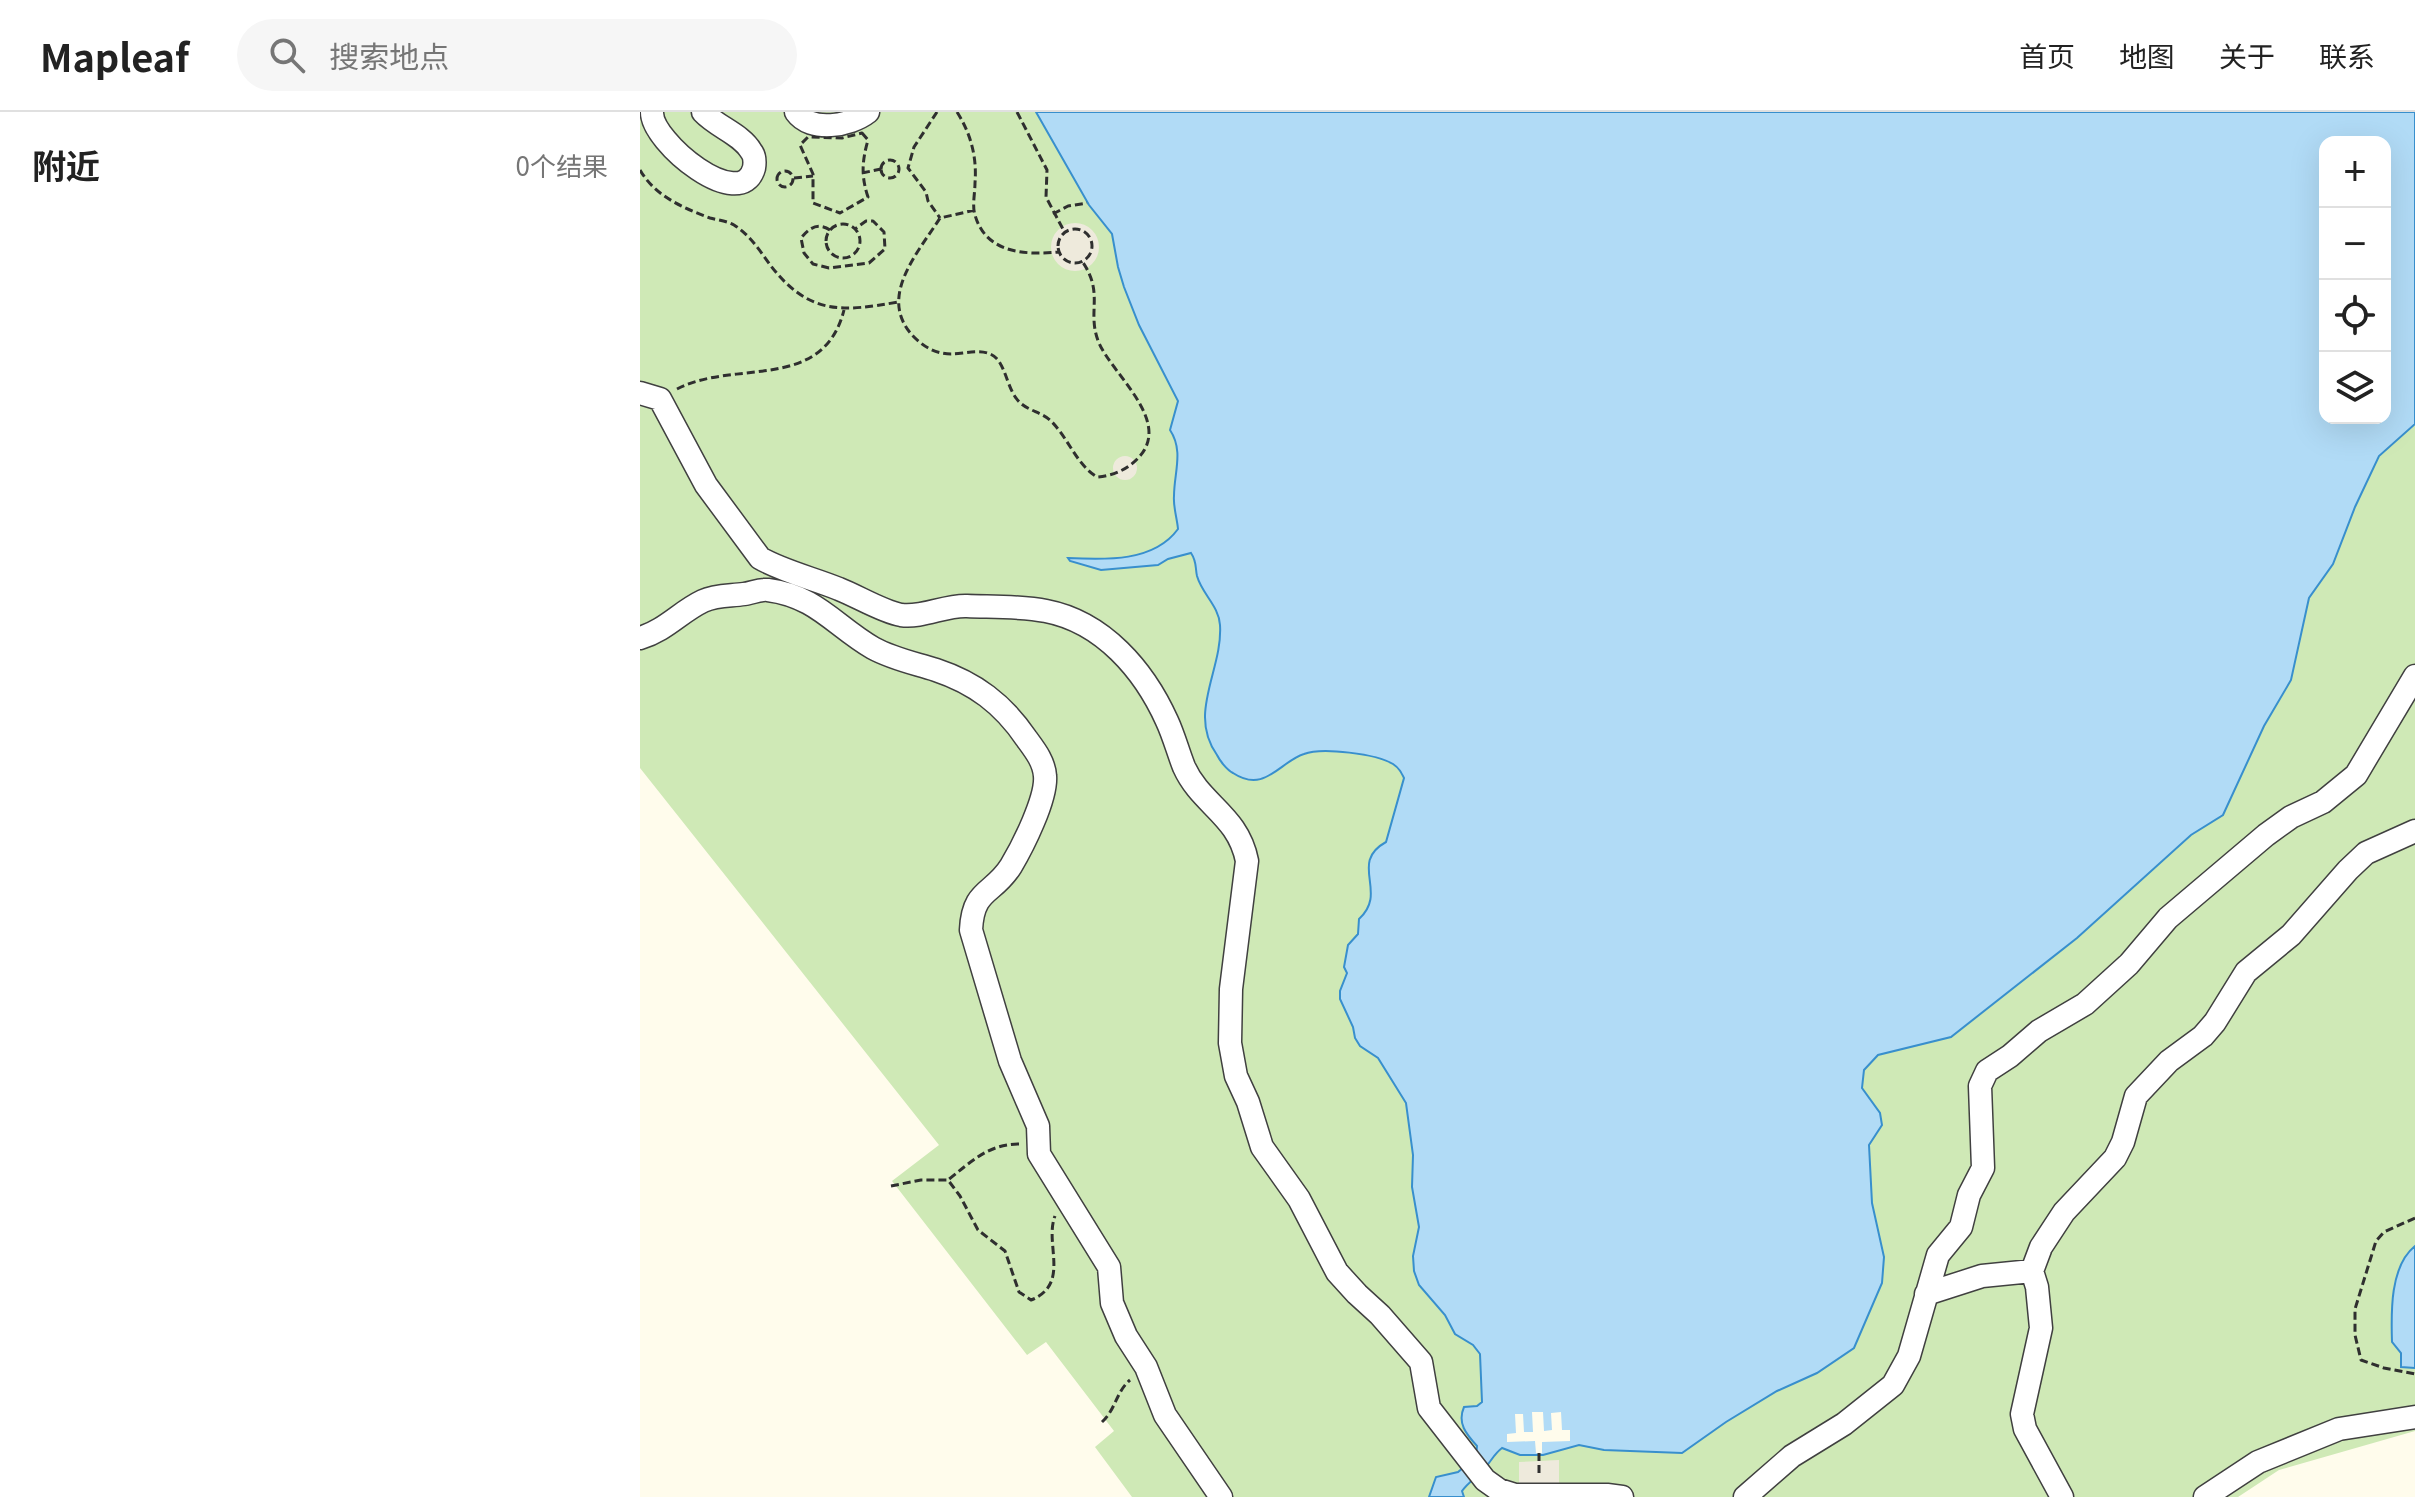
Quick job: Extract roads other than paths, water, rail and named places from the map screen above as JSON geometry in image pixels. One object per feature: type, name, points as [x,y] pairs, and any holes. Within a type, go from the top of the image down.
[{"type":"lane","points":[[652,112],[659,132],[671,147],[699,169],[728,184],[738,185],[747,180],[753,171],[754,154],[746,144],[719,128],[703,112]]},
{"type":"lane","points":[[796,112],[800,118],[811,123],[828,125],[854,121],[868,112]]},
{"type":"lane","points":[[650,396],[706,485],[760,558],[768,563],[806,575],[900,615],[962,605],[1045,611],[1069,617],[1108,639],[1122,652],[1166,718],[1194,783],[1227,818],[1245,847],[1247,861],[1231,989],[1230,1043],[1234,1068],[1262,1147],[1299,1199],[1337,1272],[1421,1362],[1429,1408],[1485,1480],[1499,1490],[1515,1495],[1622,1497]]},
{"type":"lane","points":[[765,589],[768,563]]},
{"type":"lane","points":[[640,638],[663,628],[702,601],[765,589],[807,601],[874,648],[899,660],[968,682],[988,695],[1017,725],[1038,756],[1045,772],[1045,785],[1036,813],[1010,868],[983,893],[972,910],[971,930],[1010,1061],[1038,1126],[1039,1154],[1109,1267],[1112,1303],[1126,1336],[1146,1367],[1165,1415],[1221,1497]]},
{"type":"lane","points":[[1745,1497],[1792,1456],[1844,1424],[1893,1385],[1909,1356],[1938,1255],[1961,1227],[1969,1195],[1983,1168],[1980,1086],[1987,1071],[2039,1031],[2085,1004],[2129,964],[2168,918],[2266,835],[2291,817],[2323,802],[2356,775],[2415,676]]},
{"type":"lane","points":[[2062,1497],[2025,1429],[2022,1414],[2041,1328],[2039,1298],[2032,1271],[2041,1247],[2064,1212],[2115,1158],[2123,1142],[2136,1096],[2169,1061],[2203,1036],[2246,972],[2291,935],[2366,853],[2415,831]]},
{"type":"lane","points":[[1926,1294],[1982,1276],[2032,1271]]},
{"type":"lane","points":[[2205,1497],[2258,1462],[2339,1429],[2415,1417]]},
{"type":"water","points":[[1036,112],[2415,112],[2415,424],[2379,456],[2333,564],[2309,598],[2291,680],[2264,726],[2223,815],[2191,835],[2077,938],[1951,1037],[1878,1055],[1864,1070],[1862,1088],[1880,1113],[1882,1125],[1869,1145],[1872,1203],[1884,1257],[1882,1283],[1854,1348],[1817,1373],[1777,1391],[1726,1422],[1682,1453],[1604,1450],[1579,1445],[1543,1455],[1520,1455],[1502,1448],[1462,1491],[1464,1497],[1429,1497],[1436,1477],[1458,1472],[1476,1457],[1477,1446],[1466,1433],[1462,1413],[1464,1407],[1477,1406],[1482,1402],[1480,1354],[1473,1345],[1455,1334],[1445,1315],[1419,1285],[1413,1256],[1419,1227],[1412,1187],[1413,1155],[1406,1103],[1378,1058],[1360,1046],[1340,999],[1347,973],[1344,967],[1348,945],[1358,934],[1359,919],[1371,899],[1370,859],[1375,850],[1386,842],[1404,778],[1397,767],[1385,760],[1336,751],[1304,754],[1271,774],[1254,780],[1231,772],[1220,760],[1205,723],[1208,691],[1220,642],[1220,625],[1217,612],[1199,582],[1191,553],[1158,565],[1101,570],[1068,558],[1128,557],[1156,548],[1178,529],[1174,500],[1177,446],[1170,430],[1178,401],[1139,325],[1118,267],[1112,234],[1089,205]]},
{"type":"water","points":[[2415,1246],[2415,1368],[2401,1367],[2401,1353],[2392,1342],[2392,1317],[2396,1277]]}]
